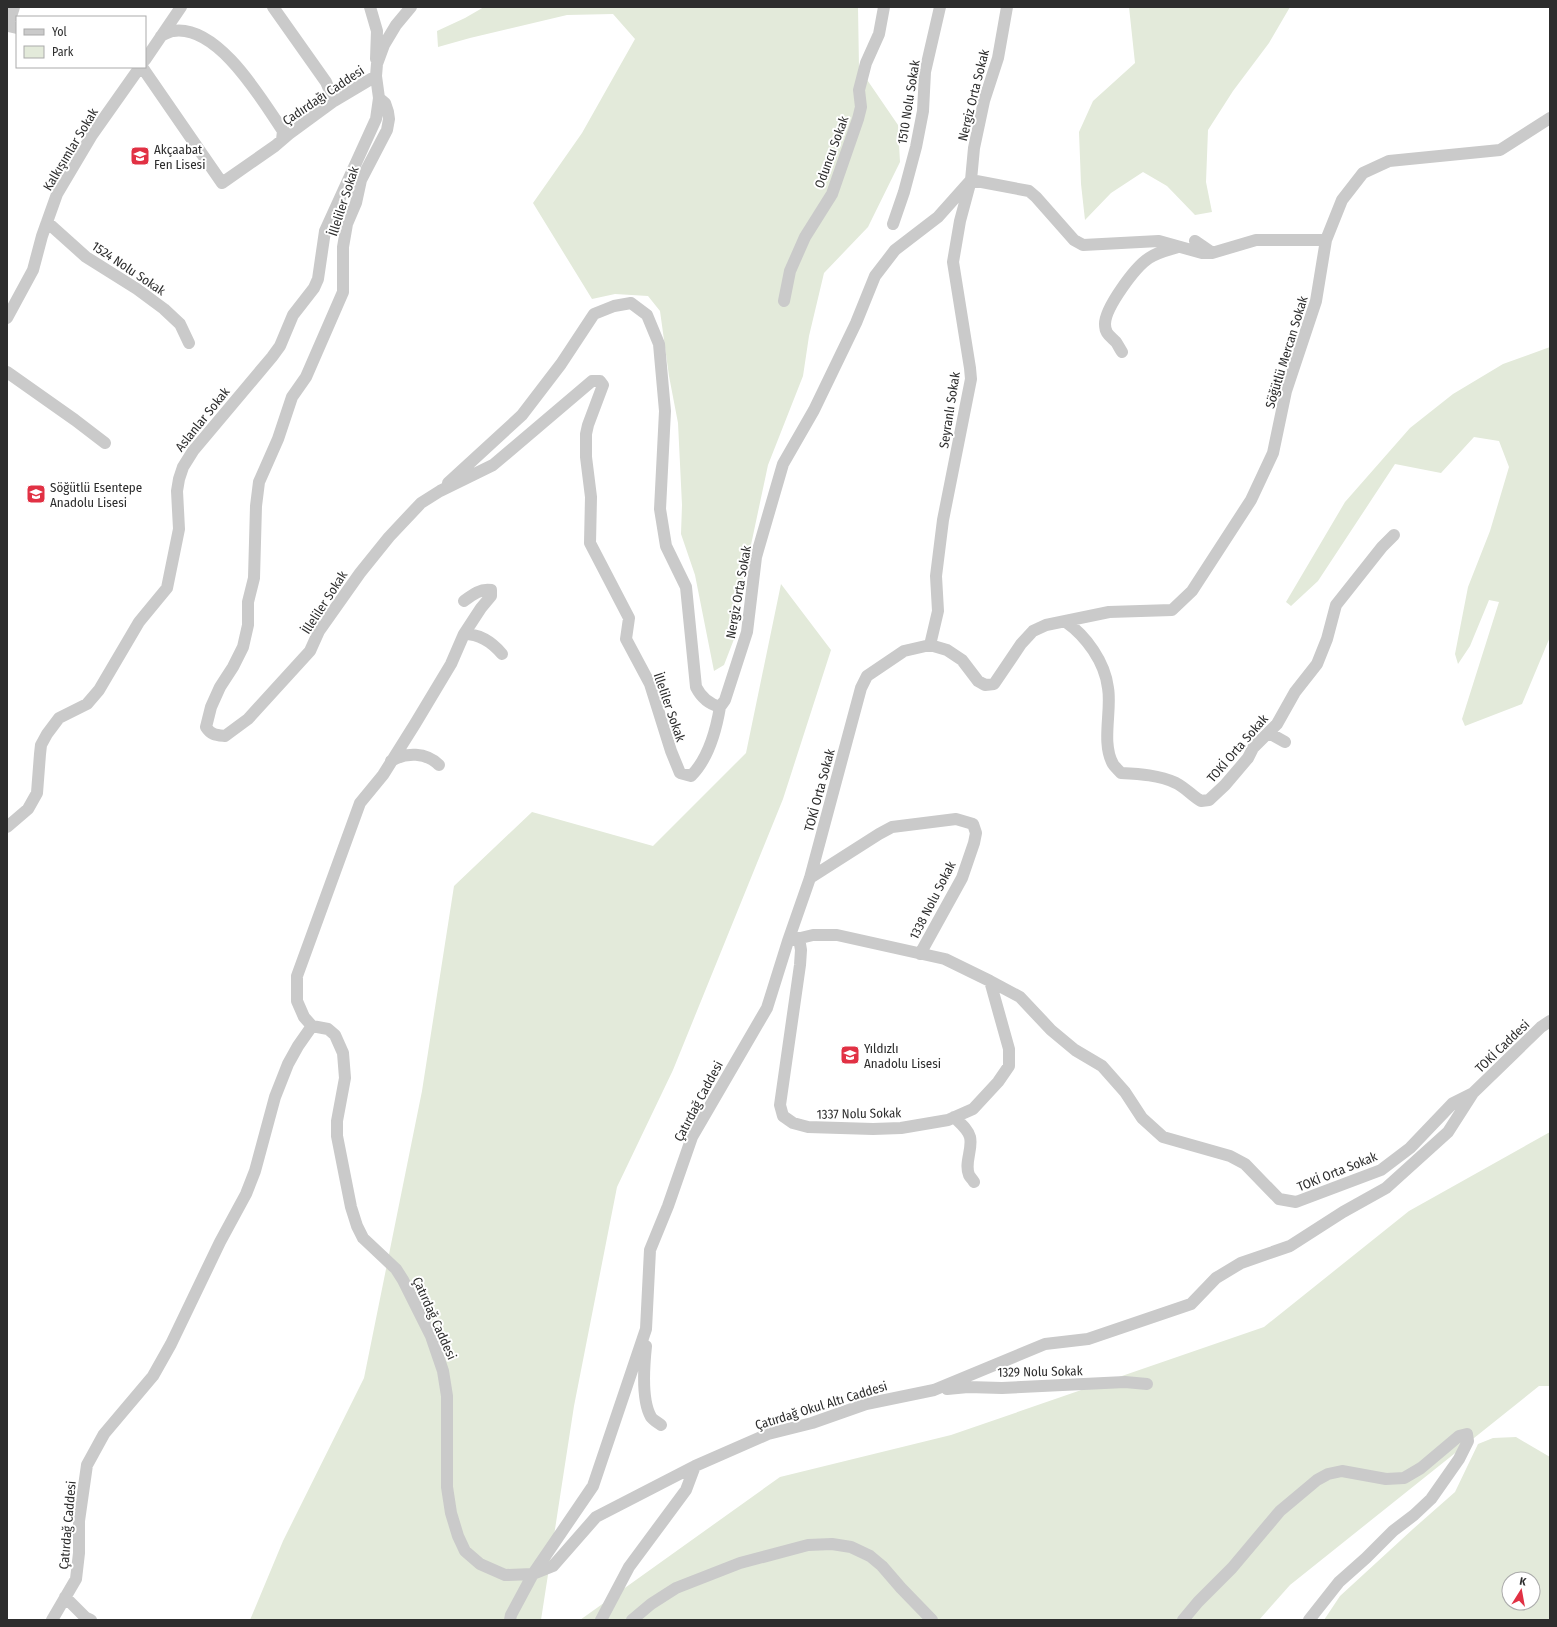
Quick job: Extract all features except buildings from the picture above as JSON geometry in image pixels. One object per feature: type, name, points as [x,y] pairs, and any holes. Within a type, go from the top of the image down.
[{"type":"street","points":[[14,7],[8,26],[16,28]]},
{"type":"street","points":[[146,58],[181,7]]},
{"type":"street","points":[[273,7],[326,82],[334,101]]},
{"type":"street","name":"Aslanlar Sokak","points":[[7,827],[28,809],[37,793],[40,754],[47,734],[59,718],[87,704],[99,690],[139,622],[167,588],[178,540],[179,529],[177,491],[183,467],[193,451],[280,346],[293,315],[314,288],[318,279],[325,232],[376,119],[379,98],[375,58],[377,32],[370,7]]},
{"type":"street","name":"Çadırdağı Caddesi","points":[[142,68],[222,183],[276,146],[377,70],[384,45],[396,25],[411,7]]},
{"type":"street","name":"Oduncu Sokak","points":[[784,301],[790,271],[805,237],[832,194],[858,119],[860,107],[859,90],[866,63],[879,34],[884,7]]},
{"type":"street","name":"1510 Nolu Sokak","points":[[893,224],[904,192],[916,147],[923,110],[925,72],[940,7]]},
{"type":"street","name":"Nergiz Orta Sokak","points":[[720,707],[725,700],[747,632],[756,557],[783,464],[814,410],[856,323],[875,276],[895,250],[938,217],[971,180],[977,135],[984,101],[998,58],[1007,7]]},
{"type":"street","points":[[161,36],[173,31],[187,32],[201,36],[216,46],[249,79],[284,131],[282,140]]},
{"type":"street","name":"Kalkışımlar Sokak","points":[[7,318],[33,270],[46,222],[57,194],[92,135],[140,68]]},
{"type":"street","name":"İlleliler Sokak","points":[[379,98],[385,104],[389,119],[387,130],[361,180],[356,203],[347,224],[343,246],[343,292],[306,377],[292,396],[278,439],[259,482],[256,506],[254,578],[248,602],[248,625],[242,647],[233,668],[220,688],[211,707],[206,727],[209,732],[214,735],[225,736],[248,719],[265,702],[310,651],[319,631],[332,611],[375,554],[421,504],[440,491],[493,465],[592,381],[600,381],[603,385],[586,434],[586,457],[591,496],[590,543],[629,618],[626,639],[650,684],[680,773],[691,776],[699,768],[713,735],[720,707]]},
{"type":"street","name":"Söğütlü Mercan Sokak","points":[[1066,622],[1109,612],[1172,610],[1192,591],[1251,500],[1273,453],[1286,391],[1316,301],[1326,240],[1342,200],[1363,173],[1389,161],[1500,150],[1550,118]]},
{"type":"street","points":[[971,180],[1029,191],[1074,240],[1083,245],[1159,241],[1202,253],[1212,253],[1256,240],[1326,240]]},
{"type":"street","name":"Seyranlı Sokak","points":[[930,645],[938,612],[936,576],[943,520],[971,379],[953,262],[960,221],[971,180]]},
{"type":"street","name":"1524 Nolu Sokak","points":[[46,222],[86,257],[136,288],[172,316],[180,324],[189,343]]},
{"type":"street","points":[[1195,242],[1212,253]]},
{"type":"street","points":[[1122,352],[1116,342],[1107,336],[1104,324],[1113,303],[1132,275],[1148,258],[1158,252],[1178,247]]},
{"type":"street","points":[[440,491],[522,415],[560,364],[594,314],[614,306],[631,303],[647,315],[659,344],[665,412],[660,509],[666,546],[686,587],[696,687],[706,700],[720,707]]},
{"type":"street","points":[[7,372],[105,443]]},
{"type":"street","name":"TOKİ Orta Sokak","points":[[1394,535],[1382,547],[1336,605],[1317,664],[1295,692],[1277,724],[1253,748],[1242,767],[1209,800],[1201,801],[1176,783],[1161,778],[1144,774],[1121,773],[1113,765],[1109,754],[1108,743],[1108,687],[1102,666],[1075,628],[1066,622],[1046,625],[1034,631],[1021,644],[994,684],[985,685],[978,681],[962,660],[948,650],[930,645],[904,651],[867,676],[861,688],[793,939],[813,934],[837,936],[945,959],[1020,996],[1051,1030],[1075,1050],[1102,1066],[1125,1092],[1142,1118],[1163,1137],[1230,1156],[1245,1164],[1279,1199],[1296,1202],[1381,1170],[1410,1148],[1453,1103],[1473,1093]]},
{"type":"street","points":[[312,1026],[304,1017],[297,1001],[297,976],[360,803],[383,775],[451,664],[464,634],[481,608],[491,596],[491,590],[485,589],[479,591],[464,601]]},
{"type":"street","points":[[464,634],[475,635],[491,642],[502,654]]},
{"type":"street","points":[[1269,733],[1285,742]]},
{"type":"street","points":[[391,761],[402,756],[413,755],[429,758],[439,765]]},
{"type":"street","name":"1338 Nolu Sokak","points":[[810,878],[892,827],[956,819],[973,824],[976,833],[974,843],[962,878],[920,954]]},
{"type":"street","name":"Çatırdağ Caddesi","points":[[52,1620],[76,1579],[79,1553],[78,1521],[87,1465],[104,1434],[153,1376],[171,1344],[220,1242],[246,1194],[255,1171],[275,1096],[288,1064],[312,1026],[328,1029],[335,1035],[343,1052],[345,1078],[337,1121],[337,1136],[351,1207],[357,1226],[363,1238],[396,1269],[403,1280],[431,1336],[443,1371],[447,1396],[447,1487],[451,1513],[458,1536],[465,1551],[480,1564],[505,1575],[533,1574],[593,1486],[646,1329],[650,1250],[668,1206],[692,1137],[767,1008],[793,939]]},
{"type":"street","name":"1337 Nolu Sokak","points":[[793,939],[801,950],[800,965],[780,1105],[783,1116],[793,1123],[808,1128],[873,1129],[913,1126],[948,1120],[973,1109],[998,1082],[1008,1066],[1009,1049],[990,981]]},
{"type":"street","name":"TOKİ Caddesi","points":[[1473,1093],[1541,1027],[1550,1021]]},
{"type":"street","name":"Çatırdağ Okul Altı Caddesi","points":[[533,1574],[553,1566],[596,1517],[695,1466],[768,1434],[812,1423],[866,1404],[934,1390],[1045,1344],[1088,1339],[1192,1304],[1216,1278],[1241,1263],[1290,1246],[1343,1212],[1386,1188],[1448,1132],[1473,1093]]},
{"type":"street","points":[[954,1117],[963,1125],[970,1136],[971,1148],[968,1160],[968,1174],[974,1182]]},
{"type":"street","points":[[646,1329],[647,1340],[643,1374],[647,1408],[652,1418],[661,1425]]},
{"type":"street","name":"1329 Nolu Sokak","points":[[934,1390],[968,1386],[1002,1388],[1125,1382],[1147,1384]]},
{"type":"street","points":[[1183,1620],[1232,1568],[1280,1512],[1317,1480],[1328,1474],[1342,1471],[1386,1479],[1404,1478],[1421,1468],[1459,1436],[1467,1434],[1468,1441],[1459,1459],[1431,1499],[1392,1531],[1366,1558],[1339,1582],[1309,1620]]},
{"type":"street","points":[[601,1620],[629,1567],[686,1490],[695,1466]]},
{"type":"street","points":[[632,1620],[651,1604],[676,1588],[740,1563],[808,1545],[832,1544],[852,1547],[870,1556],[882,1566],[932,1620]]},
{"type":"street","points":[[510,1620],[511,1615],[533,1574]]},
{"type":"street","points":[[65,1597],[85,1617],[91,1620]]},
{"type":"green space","points":[[484,7],[858,7],[859,68],[898,125],[900,162],[868,227],[824,273],[809,336],[803,376],[768,465],[745,573],[736,634],[724,665],[714,671],[695,575],[681,534],[682,505],[678,423],[669,376],[660,311],[648,296],[615,294],[592,299],[533,203],[582,133],[635,39],[613,14],[567,15],[438,47],[437,31]]},
{"type":"green space","points":[[1129,7],[1290,7],[1269,43],[1233,91],[1208,130],[1206,182],[1212,212],[1195,215],[1167,186],[1143,172],[1111,193],[1085,220],[1081,184],[1079,132],[1093,101],[1135,63]]},
{"type":"green space","points":[[1550,347],[1550,637],[1522,704],[1465,726],[1462,719],[1499,602],[1489,600],[1470,646],[1458,664],[1455,654],[1468,587],[1490,531],[1509,467],[1499,441],[1474,437],[1441,473],[1395,464],[1318,581],[1291,606],[1286,602],[1345,502],[1410,428],[1453,394],[1503,364]]},
{"type":"green space","points":[[781,584],[831,650],[783,799],[673,1070],[617,1187],[574,1406],[541,1620],[250,1620],[283,1541],[364,1378],[422,1091],[454,886],[532,812],[653,846],[746,753]]},
{"type":"green space","points":[[1550,1132],[1550,1386],[1539,1386],[1290,1585],[1259,1620],[580,1620],[780,1477],[951,1435],[1264,1327],[1409,1211]]},
{"type":"green space","points":[[1516,1437],[1550,1457],[1550,1620],[1324,1620],[1340,1596],[1455,1492],[1478,1444],[1493,1438]]},
{"type":"place","name":"Akçaabat Fen Lisesi","points":[[140,156]]},
{"type":"place","name":"Söğütlü Esentepe Anadolu Lisesi","points":[[36,494]]},
{"type":"place","name":"Yıldızlı Anadolu Lisesi","points":[[850,1055]]}]
